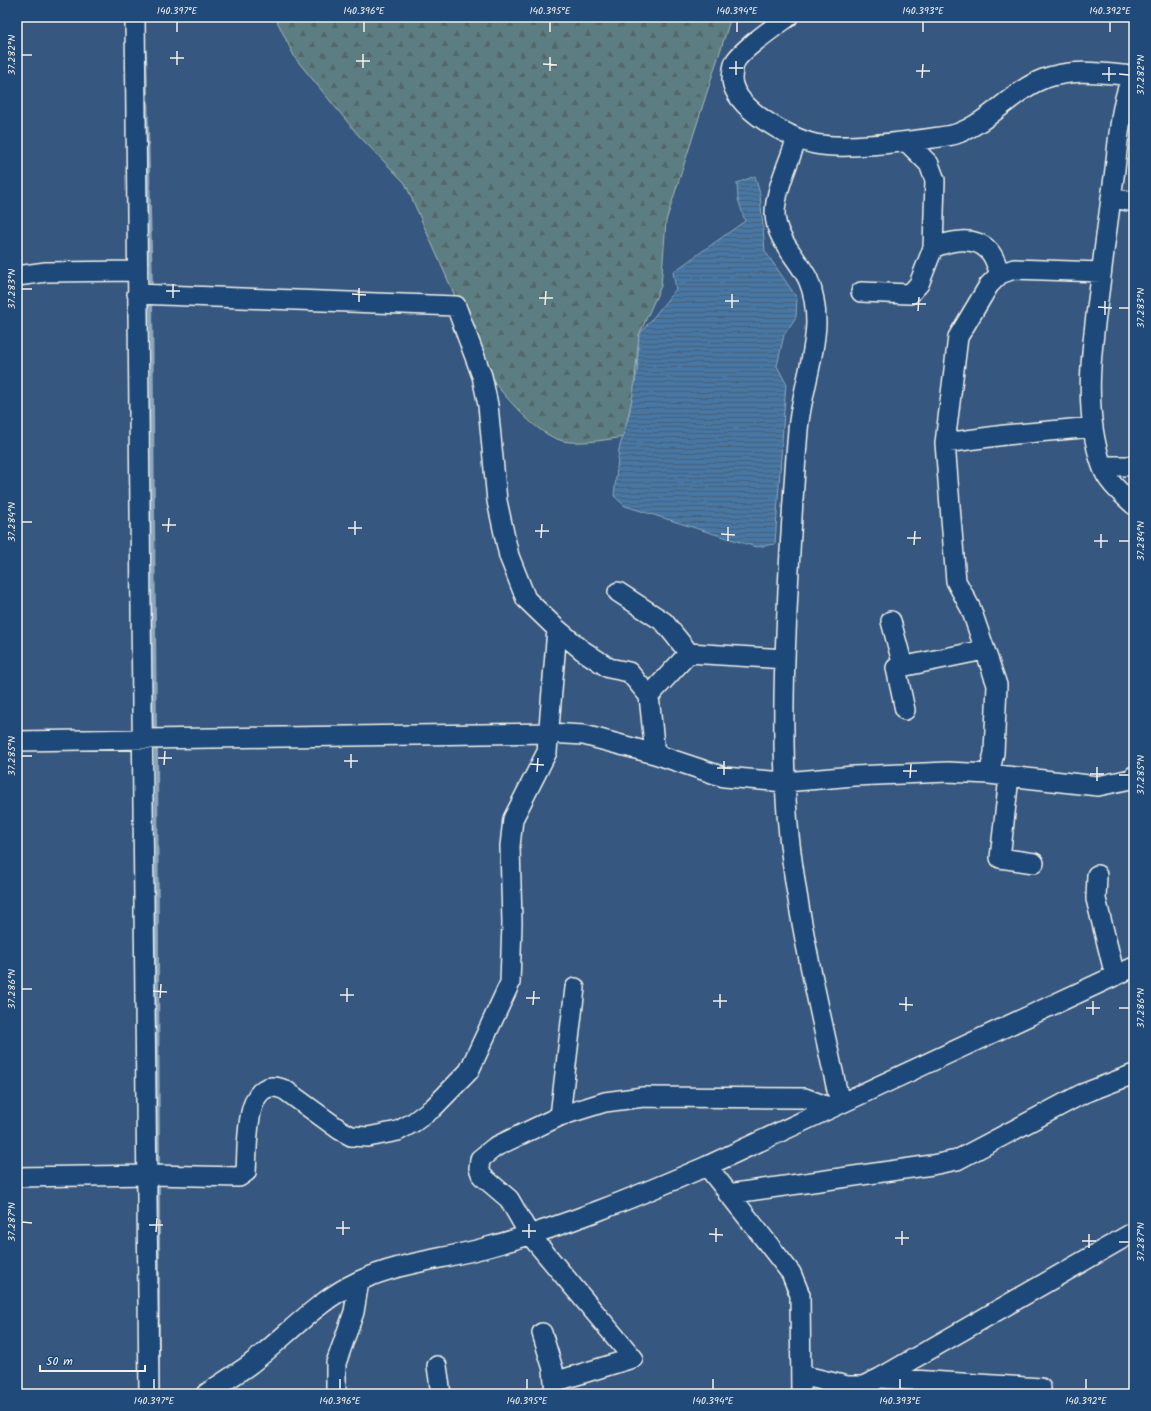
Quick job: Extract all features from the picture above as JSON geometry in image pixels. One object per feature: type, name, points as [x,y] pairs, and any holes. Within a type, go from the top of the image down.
[{"type":"street","points":[[135,17],[142,739],[156,1175],[149,1394]]},
{"type":"street","points":[[788,17],[756,42],[735,62],[732,80],[740,98],[760,118],[797,138],[816,144],[842,146],[907,142],[955,134],[977,125],[1015,96],[1043,79],[1083,71],[1133,75],[1123,114],[1101,272],[1091,352],[1091,392],[1093,427],[1102,466],[1112,484],[1134,504]]},
{"type":"street","points":[[797,138],[778,196],[775,213],[778,230],[785,245],[807,279],[812,293],[816,310],[816,329],[798,428],[785,659],[785,782],[789,836],[803,926],[835,1106]]},
{"type":"street","points":[[862,292],[910,294],[918,284],[933,248],[935,180],[929,164],[907,142]]},
{"type":"street","points":[[1111,198],[1134,202]]},
{"type":"street","points":[[933,248],[946,243],[958,242],[979,244],[989,251],[1000,274]]},
{"type":"street","points":[[989,774],[994,753],[997,685],[971,609],[956,581],[945,443],[958,337],[989,285],[1000,274],[1014,269],[1101,272]]},
{"type":"street","points":[[17,276],[46,272],[137,271]]},
{"type":"street","points":[[137,294],[456,306],[482,376],[489,412],[497,501],[509,556],[526,599],[557,629],[609,668],[629,672],[649,696],[655,754]]},
{"type":"street","points":[[945,443],[1005,435],[1093,427]]},
{"type":"street","points":[[1102,466],[1134,466]]},
{"type":"street","points":[[618,592],[664,622],[689,653],[785,659]]},
{"type":"street","points":[[891,621],[903,666]]},
{"type":"street","points":[[17,1177],[156,1175],[239,1176],[246,1172],[252,1105],[257,1095],[263,1089],[276,1086],[285,1090],[340,1130],[351,1136],[368,1137],[398,1131],[414,1122],[433,1108],[469,1071],[510,983],[512,930],[510,846],[513,818],[547,752],[557,629]]},
{"type":"street","points":[[905,710],[896,668],[984,650]]},
{"type":"street","points":[[649,696],[689,653]]},
{"type":"street","points":[[17,740],[548,733],[584,735],[655,754],[724,777],[785,782],[854,776],[948,772],[989,774],[1098,786],[1130,779],[1134,776]]},
{"type":"street","points":[[1009,776],[1000,858],[1034,863]]},
{"type":"street","points":[[1097,875],[1096,899],[1115,976]]},
{"type":"street","points":[[206,1394],[249,1365],[314,1308],[359,1281],[403,1265],[487,1247],[586,1216],[706,1166],[1134,968]]},
{"type":"street","points":[[560,1116],[575,988]]},
{"type":"street","points":[[728,1194],[932,1165],[957,1160],[1082,1094],[1134,1074]]},
{"type":"street","points":[[542,1333],[553,1369],[554,1388],[633,1358],[529,1234],[509,1199],[482,1176],[479,1168],[480,1158],[495,1147],[560,1116],[604,1102],[643,1097],[804,1098],[835,1106]]},
{"type":"street","points":[[706,1166],[791,1273],[797,1284],[800,1295],[800,1394]]},
{"type":"street","points":[[801,1375],[847,1386],[863,1386],[880,1378],[1134,1232]]},
{"type":"street","points":[[336,1394],[336,1363],[354,1312],[359,1281]]},
{"type":"street","points":[[437,1366],[441,1394]]},
{"type":"street","points":[[880,1378],[1041,1388]]},
{"type":"green space","points":[[275,17],[731,17],[666,221],[661,286],[639,335],[634,389],[624,437],[583,442],[569,442],[558,439],[536,427],[516,408],[492,380],[405,183],[359,136],[295,58]]},
{"type":"water","points":[[755,176],[760,194],[765,251],[797,298],[796,317],[784,335],[777,366],[786,383],[775,544],[756,547],[625,506],[614,496],[619,449],[629,415],[637,372],[639,335],[676,289],[673,272],[745,221],[738,199],[737,183]]},
{"type":"waterway","points":[[145,52],[151,288]]},
{"type":"waterway","points":[[151,302],[155,731]]},
{"type":"waterway","points":[[156,747],[158,1170]]},
{"type":"waterway","points":[[158,1180],[158,1394]]}]
